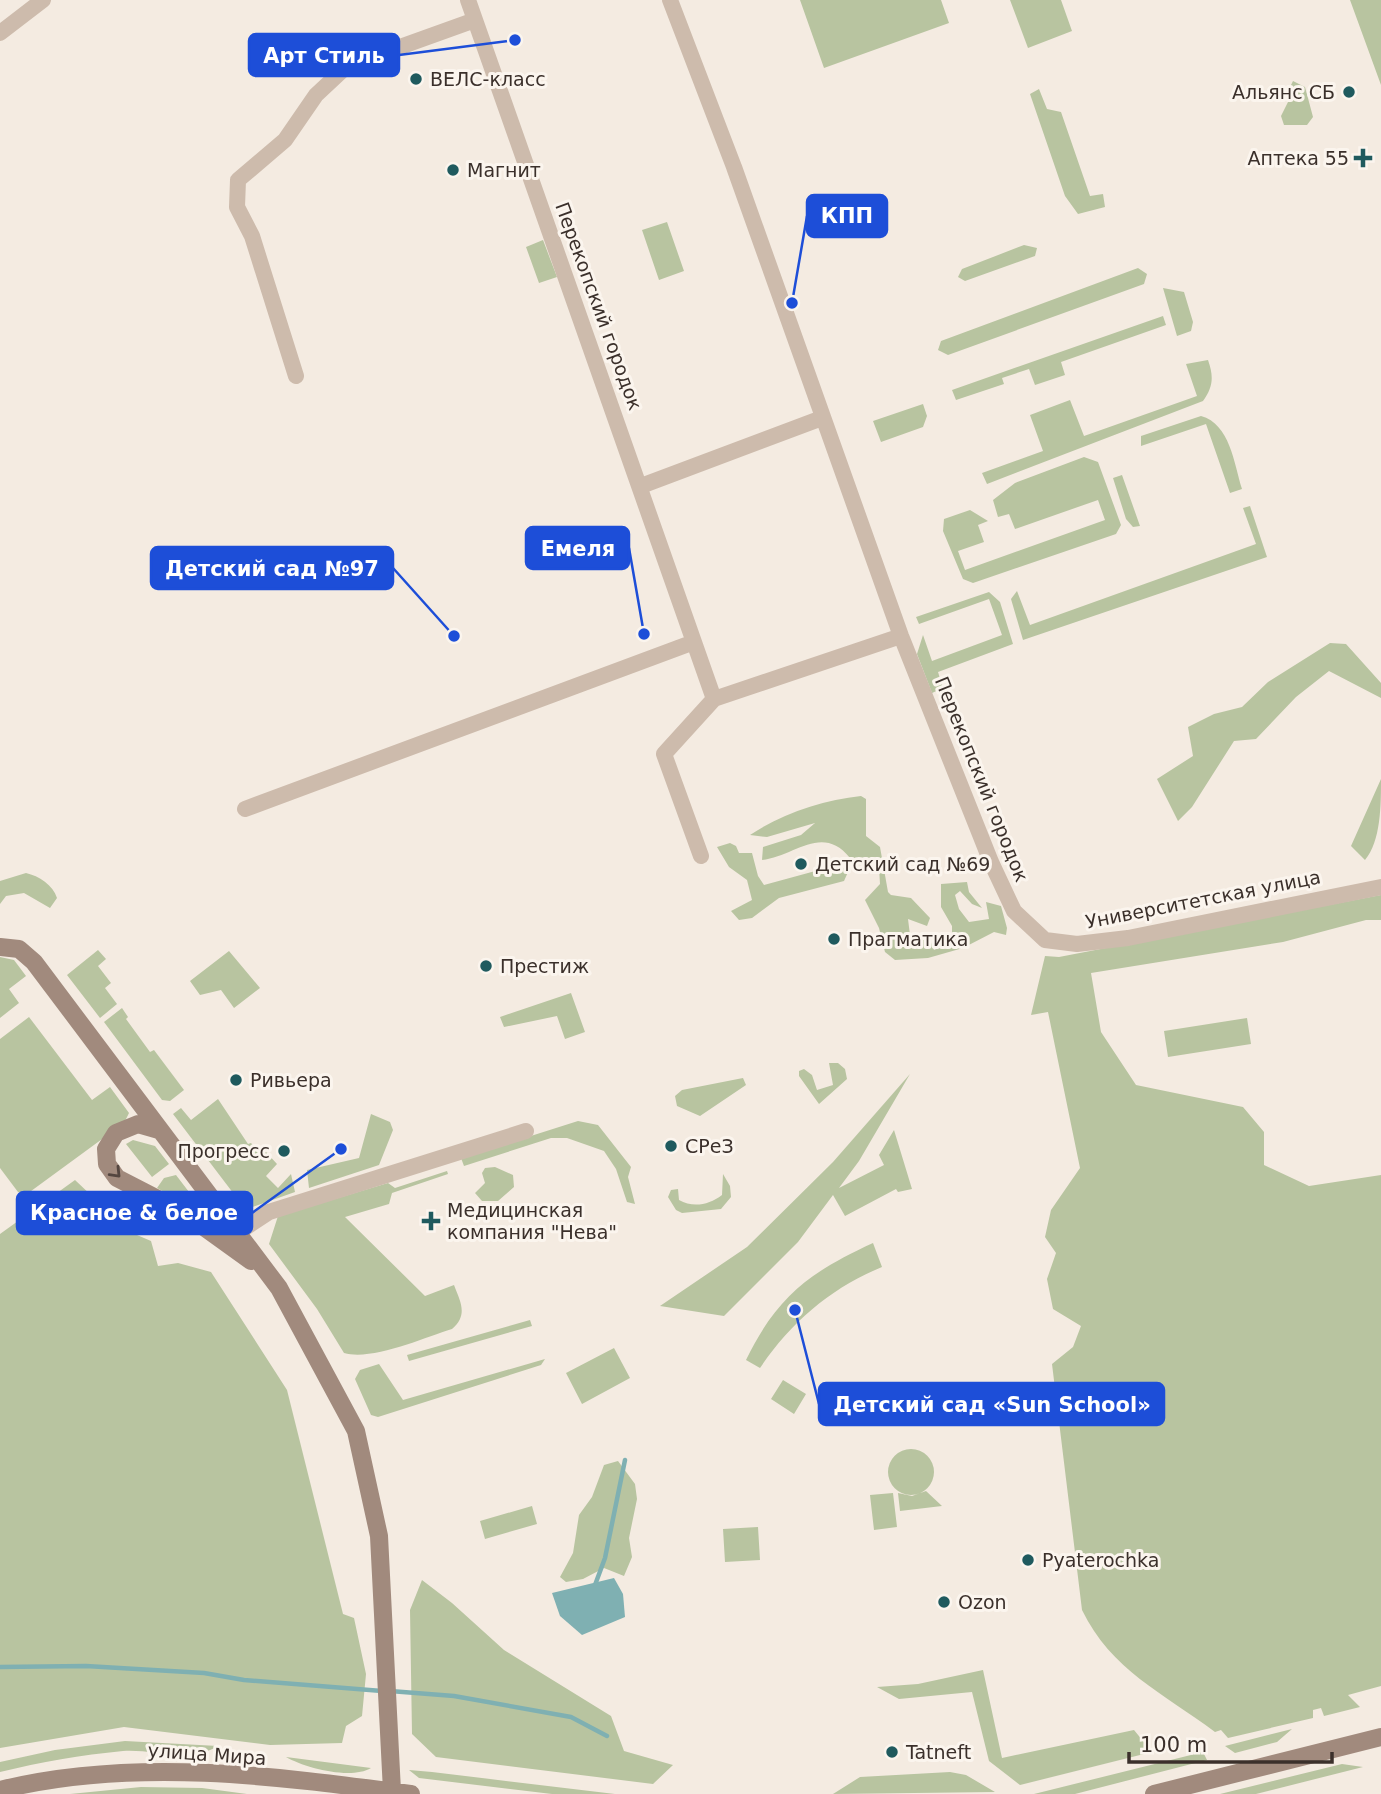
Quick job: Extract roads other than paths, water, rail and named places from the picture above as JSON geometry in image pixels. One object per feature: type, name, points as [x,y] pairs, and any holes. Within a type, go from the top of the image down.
[{"type":"street","points":[[0,33],[43,0]]},
{"type":"street","name":"Перекопский городок","points":[[468,0],[641,486],[713,699]]},
{"type":"street","name":"Перекопский городок","points":[[670,0],[734,167],[901,636],[991,862],[1014,911],[1034,932]]},
{"type":"street","points":[[296,376],[252,236],[237,207],[238,180],[285,140],[316,95],[347,66],[475,20]]},
{"type":"street","points":[[641,486],[822,418]]},
{"type":"street","points":[[701,856],[664,754],[713,699],[901,636]]},
{"type":"street","points":[[244,809],[694,642]]},
{"type":"street","name":"Университетская улица","points":[[1034,932],[1045,940],[1058,943],[1077,944],[1128,938],[1381,887]]},
{"type":"street","points":[[0,947],[19,949],[34,962],[159,1129],[232,1236],[279,1289],[356,1431],[374,1503],[384,1611],[392,1791]]},
{"type":"street","points":[[159,1129],[138,1124],[117,1133],[106,1149],[107,1164],[117,1178],[232,1236]]},
{"type":"street","points":[[232,1236],[269,1212],[526,1131]]},
{"type":"street","points":[[1154,1794],[1381,1737]]},
{"type":"street","name":"улица Мира","points":[[0,1790],[40,1780],[139,1770],[252,1777],[411,1794]]},
{"type":"water","points":[[614,1578],[623,1594],[625,1617],[582,1635],[560,1616],[552,1593]]},
{"type":"waterway","points":[[595,1585],[605,1558],[625,1460]]},
{"type":"waterway","points":[[0,1667],[86,1666],[204,1673],[244,1680],[382,1691]]},
{"type":"waterway","points":[[390,1691],[454,1696],[571,1717],[607,1736]]},
{"type":"place","name":"Арт Стиль","points":[[515,40]]},
{"type":"place","name":"ВЕЛС-класс","points":[[416,79]]},
{"type":"place","name":"Альянс СБ","points":[[1349,92]]},
{"type":"place","name":"Аптека 55","points":[[1363,158]]},
{"type":"place","name":"Магнит","points":[[453,170]]},
{"type":"place","name":"КПП","points":[[792,303]]},
{"type":"place","name":"Емеля","points":[[644,634]]},
{"type":"place","name":"Детский сад №97","points":[[454,636]]},
{"type":"place","name":"Детский сад №69","points":[[801,864]]},
{"type":"place","name":"Прагматика","points":[[834,939]]},
{"type":"place","name":"Престиж","points":[[486,966]]},
{"type":"place","name":"Ривьера","points":[[236,1080]]},
{"type":"place","name":"СРеЗ","points":[[671,1146]]},
{"type":"place","name":"Красное & белое","points":[[341,1149]]},
{"type":"place","name":"Прогресс","points":[[284,1151]]},
{"type":"place","name":"Медицинская компания \"Нева\"","points":[[431,1221]]},
{"type":"place","name":"Детский сад «Sun School»","points":[[795,1310]]},
{"type":"place","name":"Pyaterochka","points":[[1028,1560]]},
{"type":"place","name":"Ozon","points":[[944,1602]]},
{"type":"place","name":"Tatneft","points":[[892,1752]]}]
